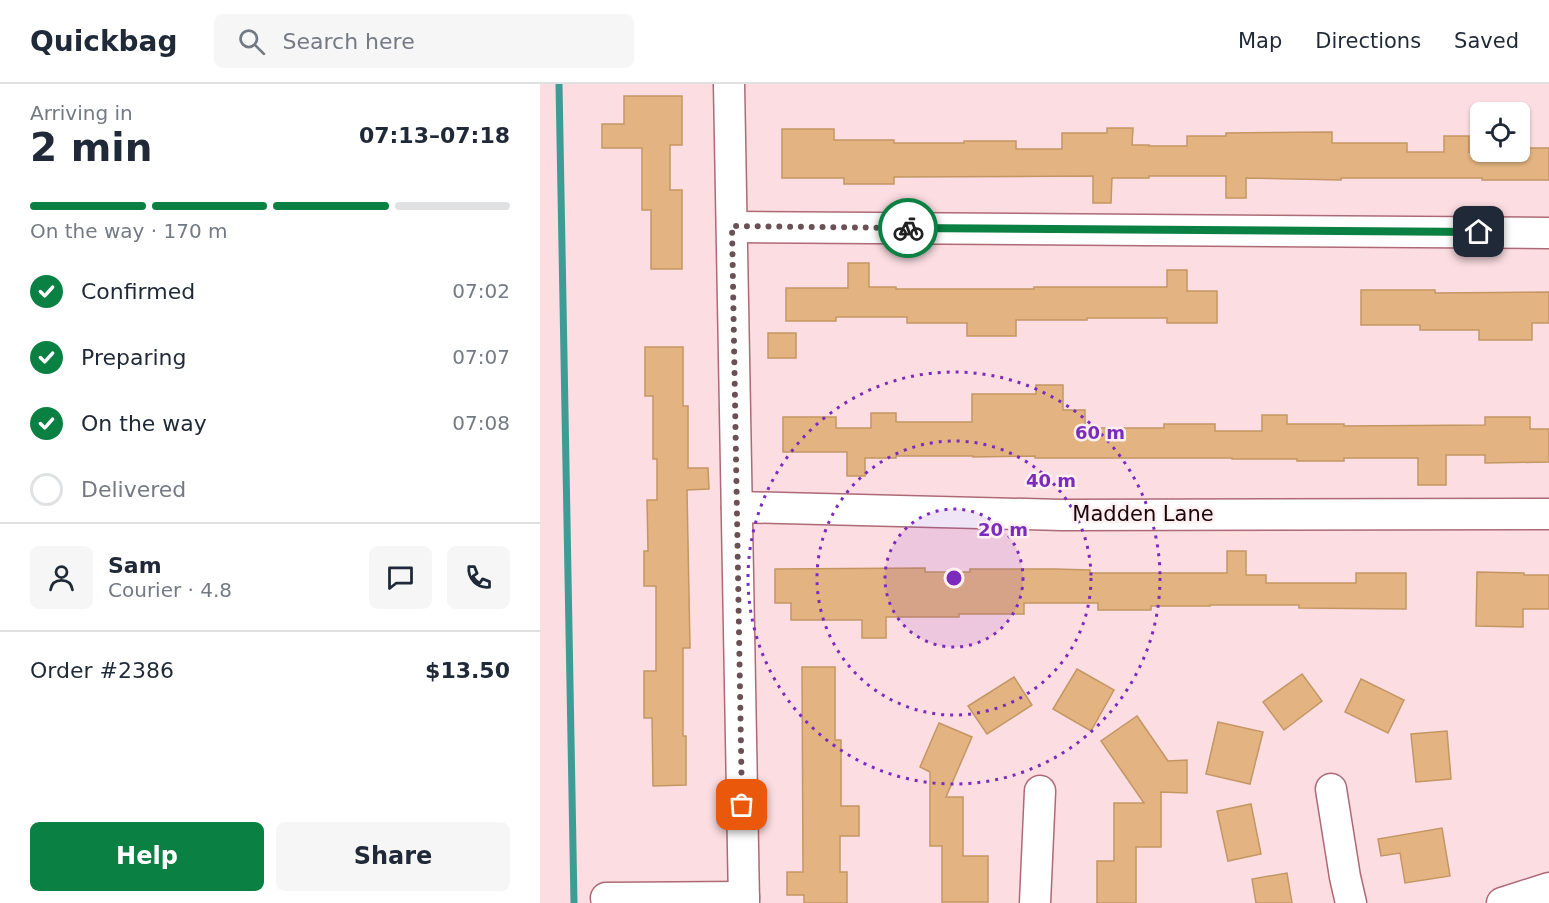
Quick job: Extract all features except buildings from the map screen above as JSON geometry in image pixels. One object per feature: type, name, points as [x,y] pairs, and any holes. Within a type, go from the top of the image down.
[{"type":"street","points":[[606,898],[744,900],[729,84]]},
{"type":"street","points":[[732,226],[1549,233]]},
{"type":"street","name":"Madden Lane","points":[[737,507],[1062,514],[1549,514]]},
{"type":"street","points":[[1331,789],[1351,903]]},
{"type":"street","points":[[1035,903],[1040,791]]},
{"type":"street","points":[[1502,903],[1549,888]]},
{"type":"waterway","points":[[559,84],[574,903]]},
{"type":"way so far","points":[[742,805],[732,226],[908,228]]},
{"type":"route","points":[[908,228],[1479,232]]}]
